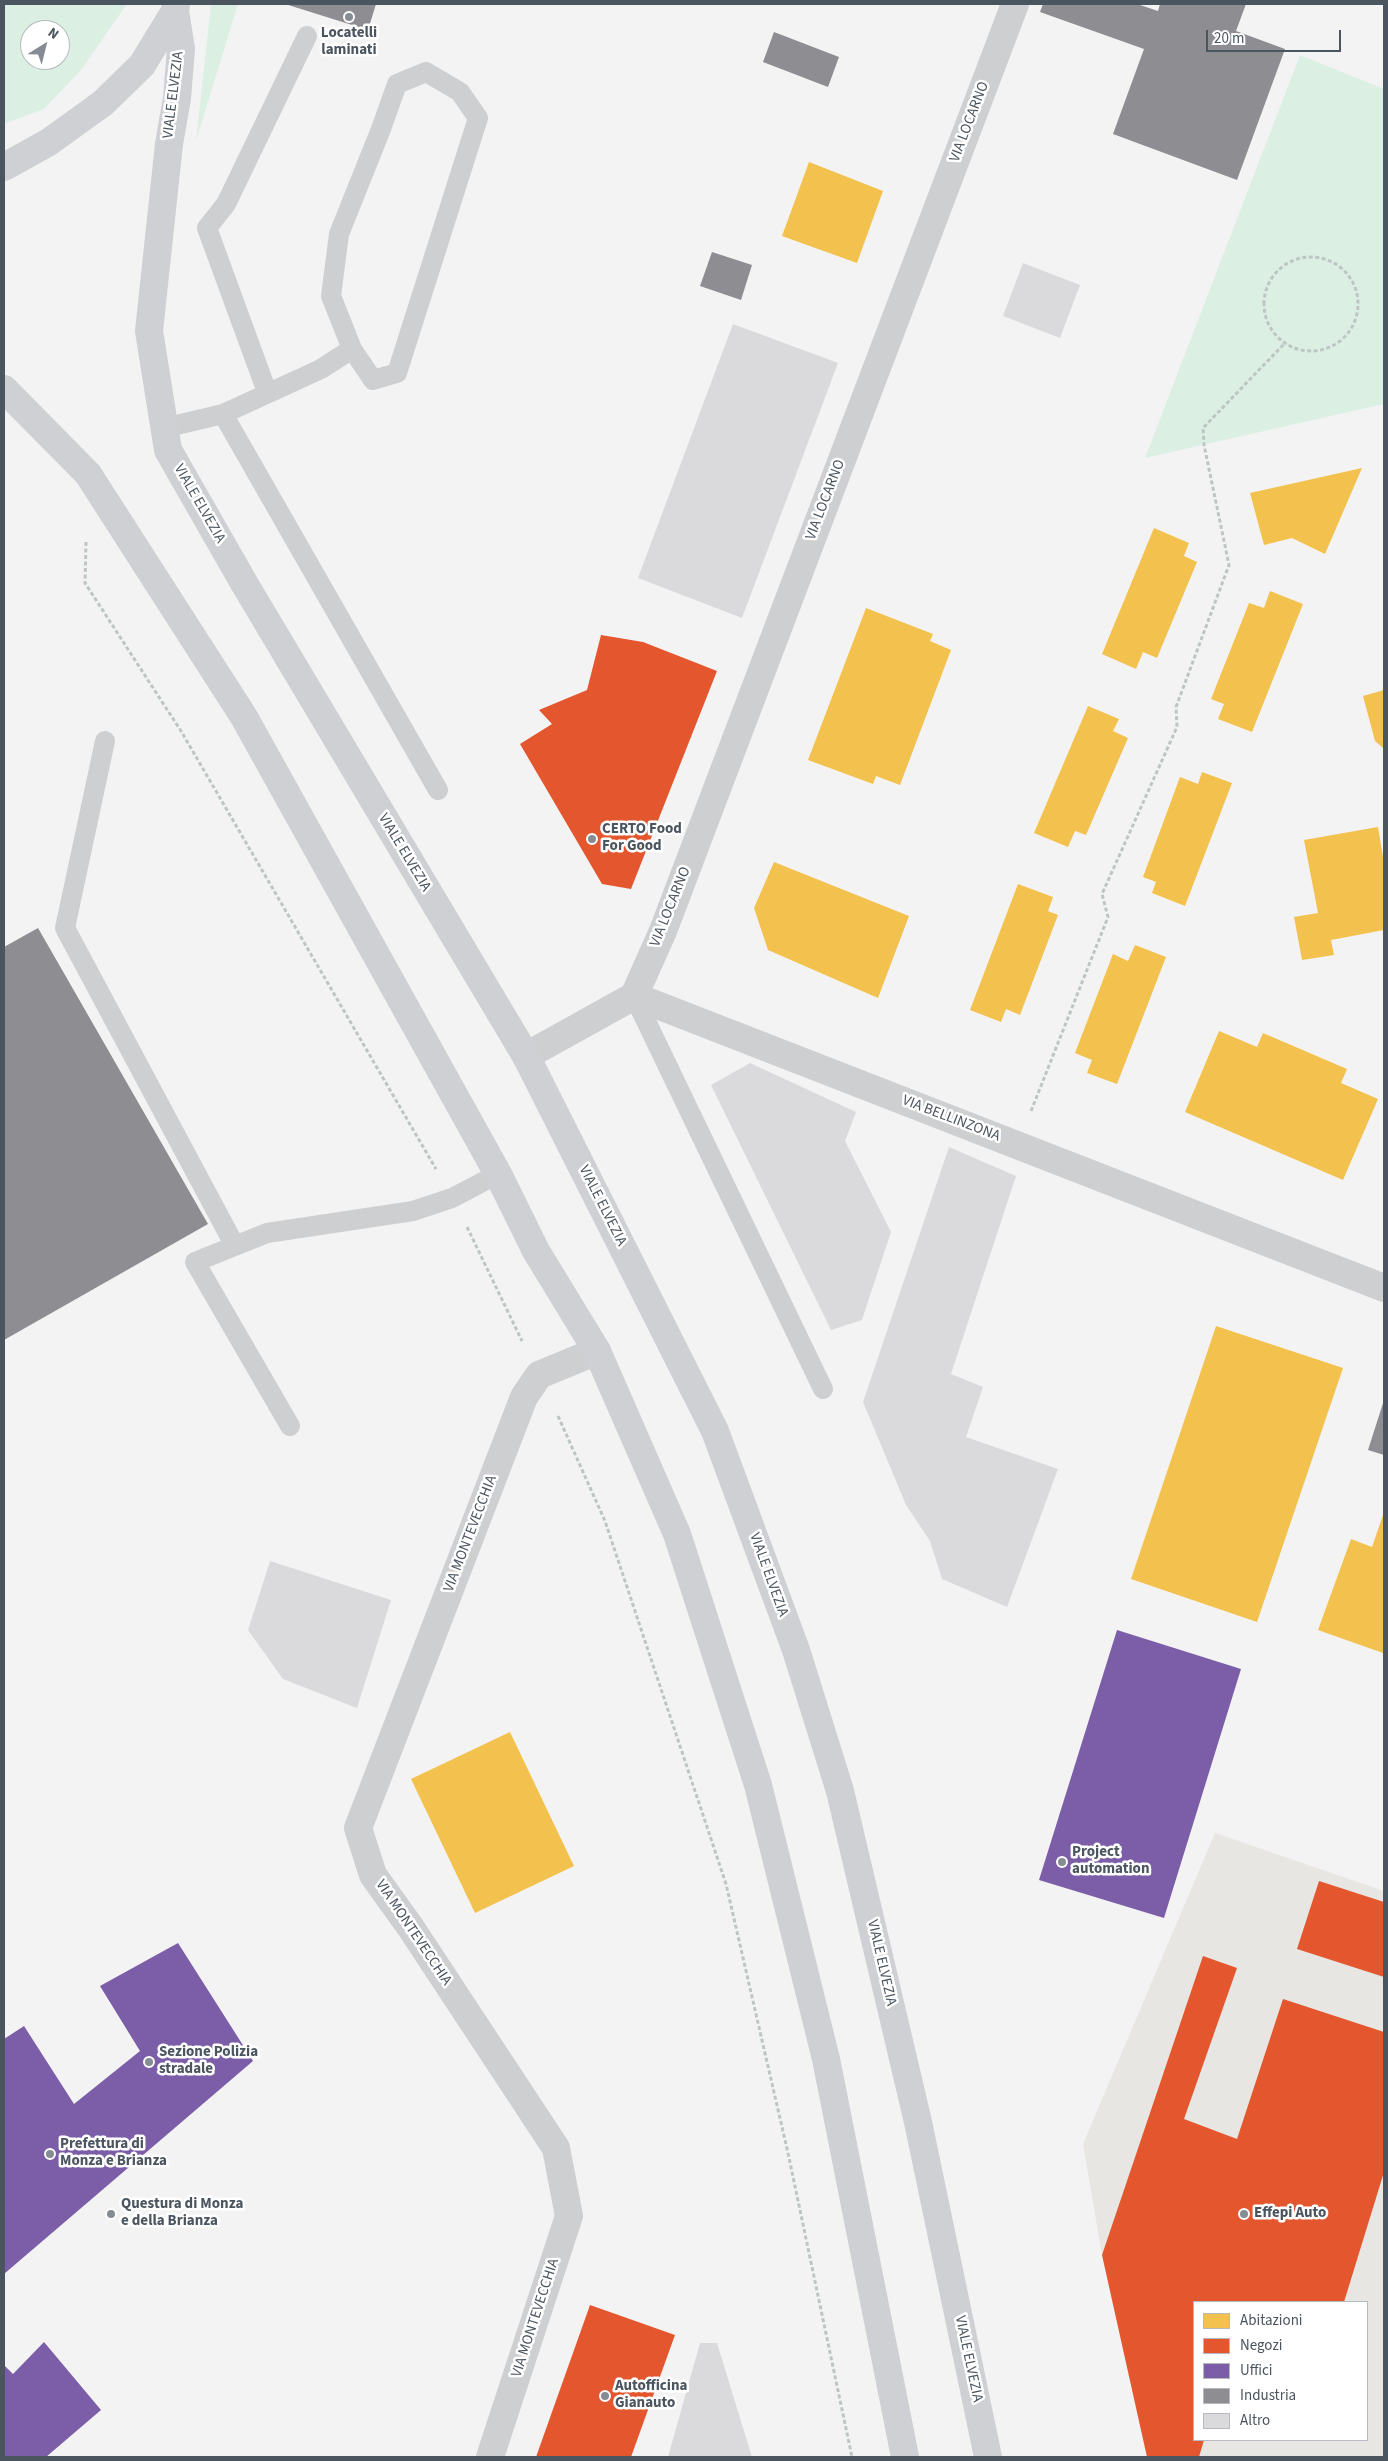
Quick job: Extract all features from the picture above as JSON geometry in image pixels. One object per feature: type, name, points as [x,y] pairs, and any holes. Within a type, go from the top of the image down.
[{"type":"main road","name":"VIALE ELVEZIA","points":[[4,167],[50,142],[103,103],[142,65],[176,7]]},
{"type":"main road","name":"VIALE ELVEZIA","points":[[176,7],[181,50],[177,98],[168,144],[149,331],[168,450],[234,567],[526,1056],[715,1431],[796,1650],[840,1791],[918,2122],[988,2457]]},
{"type":"main road","points":[[4,389],[88,474],[244,717],[498,1174],[536,1251],[597,1350],[677,1534],[758,1784],[826,2059],[905,2457]]},
{"type":"street","name":"VIA LOCARNO","points":[[634,996],[663,931],[1015,4]]},
{"type":"street","points":[[526,1056],[634,996]]},
{"type":"street","name":"VIA BELLINZONA","points":[[634,996],[1384,1288]]},
{"type":"street","name":"VIA MONTEVECCHIA","points":[[490,2457],[569,2216],[556,2148],[411,1928],[373,1875],[358,1828],[524,1397],[539,1375],[597,1350]]},
{"type":"lane","points":[[267,392],[207,228],[226,204],[308,36]]},
{"type":"lane","points":[[426,72],[460,92],[478,118],[398,373],[373,380],[352,349],[331,296],[339,234],[397,84],[426,72]]},
{"type":"lane","points":[[164,428],[223,414],[267,392],[321,369],[352,349]]},
{"type":"lane","points":[[223,414],[438,790]]},
{"type":"lane","points":[[105,741],[65,928],[235,1246]]},
{"type":"lane","points":[[634,996],[823,1389]]},
{"type":"lane","points":[[290,1426],[195,1262],[266,1232],[413,1211],[452,1198],[498,1174]]},
{"type":"path","points":[[1312,256],[1334,263],[1352,280],[1358,296],[1357,316],[1349,334],[1333,347],[1309,352],[1284,344],[1267,323],[1264,294],[1276,272],[1292,260],[1312,256]]},
{"type":"path","points":[[1018,1145],[1108,917],[1102,894],[1177,727],[1176,707],[1230,565],[1204,445],[1203,428],[1284,344]]},
{"type":"shaded area","points":[[1215,1833],[1384,1891],[1384,2457],[1147,2457],[1102,2255],[1083,2144]]},
{"type":"green space","points":[[4,4],[127,4],[81,70],[44,109],[4,124]]},
{"type":"green space","points":[[211,4],[238,4],[196,141]]},
{"type":"green space","points":[[1300,55],[1384,89],[1384,404],[1145,458]]},
{"type":"building: Abitazioni","points":[[809,162],[883,191],[857,263],[782,236]]},
{"type":"building: Abitazioni","points":[[1362,468],[1325,554],[1292,538],[1264,545],[1250,493]]},
{"type":"building: Abitazioni","points":[[1154,528],[1189,543],[1184,556],[1197,562],[1157,658],[1143,652],[1136,669],[1102,654]]},
{"type":"building: Abitazioni","points":[[1270,591],[1303,604],[1252,732],[1218,719],[1224,704],[1211,699],[1249,603],[1264,608]]},
{"type":"building: Abitazioni","points":[[866,608],[933,634],[930,641],[951,650],[900,785],[876,776],[873,784],[808,760]]},
{"type":"building: Abitazioni","points":[[1384,690],[1384,749],[1375,741],[1363,696]]},
{"type":"building: Abitazioni","points":[[1088,706],[1119,719],[1113,731],[1128,738],[1086,835],[1075,831],[1068,847],[1034,833]]},
{"type":"building: Abitazioni","points":[[1202,772],[1232,783],[1185,906],[1152,893],[1156,882],[1143,877],[1180,777],[1198,784]]},
{"type":"building: Abitazioni","points":[[1378,827],[1384,863],[1384,930],[1331,940],[1334,955],[1302,960],[1294,917],[1318,913],[1304,840]]},
{"type":"building: Abitazioni","points":[[774,862],[909,916],[878,998],[768,950],[754,908]]},
{"type":"building: Abitazioni","points":[[1018,884],[1053,897],[1048,911],[1058,915],[1020,1015],[1006,1009],[1001,1022],[970,1010]]},
{"type":"building: Abitazioni","points":[[1135,945],[1166,957],[1117,1084],[1087,1073],[1092,1060],[1075,1053],[1113,954],[1128,961]]},
{"type":"building: Abitazioni","points":[[1219,1031],[1257,1047],[1263,1033],[1347,1069],[1341,1083],[1378,1099],[1343,1180],[1185,1112]]},
{"type":"building: Abitazioni","points":[[1216,1326],[1343,1368],[1257,1622],[1131,1579]]},
{"type":"building: Abitazioni","points":[[1384,1512],[1383,1653],[1318,1630],[1351,1539],[1372,1547]]},
{"type":"building: Abitazioni","points":[[510,1732],[574,1866],[475,1913],[411,1779]]},
{"type":"building: Negozi","points":[[601,635],[643,642],[717,671],[631,889],[602,884],[520,744],[552,724],[539,710],[587,690]]},
{"type":"building: Negozi","points":[[1319,1881],[1384,1902],[1384,1977],[1297,1949]]},
{"type":"building: Negozi","name":"Effepi Auto","points":[[1203,1956],[1237,1968],[1184,2119],[1237,2139],[1283,1999],[1384,2032],[1384,2172],[1344,2301],[1193,2301],[1193,2441],[1204,2441],[1199,2457],[1147,2457],[1102,2255]]},
{"type":"building: Negozi","name":"Autofficina Gianauto","points":[[590,2305],[675,2335],[631,2457],[536,2457]]},
{"type":"building: Uffici","points":[[1117,1630],[1241,1669],[1164,1918],[1039,1880]]},
{"type":"building: Uffici","points":[[178,1943],[253,2061],[4,2274],[4,2039],[24,2026],[74,2104],[140,2051],[100,1986]]},
{"type":"building: Uffici","points":[[44,2342],[101,2410],[46,2457],[4,2457],[4,2365],[13,2374]]},
{"type":"building: Industria","name":"Locatelli laminati","points":[[285,4],[376,4],[368,30]]},
{"type":"building: Industria","points":[[1043,4],[1137,4],[1158,11],[1160,4],[1246,4],[1236,31],[1285,49],[1237,180],[1113,134],[1144,49],[1040,12]]},
{"type":"building: Industria","points":[[774,32],[839,57],[828,87],[763,62]]},
{"type":"building: Industria","points":[[712,252],[752,265],[741,300],[700,286]]},
{"type":"building: Industria","points":[[38,928],[208,1224],[4,1340],[4,947]]},
{"type":"building: Industria","points":[[1384,1400],[1384,1455],[1368,1450]]},
{"type":"building: Altro","points":[[1023,263],[1080,285],[1060,338],[1003,316]]},
{"type":"building: Altro","points":[[733,324],[838,363],[742,618],[638,578]]},
{"type":"building: Altro","points":[[750,1063],[856,1112],[845,1141],[891,1232],[862,1320],[831,1330],[711,1085]]},
{"type":"building: Altro","points":[[949,1147],[1016,1176],[951,1374],[983,1387],[966,1437],[1058,1469],[1007,1607],[942,1579],[930,1541],[906,1505],[863,1402]]},
{"type":"building: Altro","points":[[270,1561],[391,1600],[357,1708],[283,1679],[248,1630]]},
{"type":"building: Altro","points":[[700,2343],[717,2343],[752,2457],[668,2457]]},
{"type":"place","name":"Locatelli laminati","points":[[349,17]]},
{"type":"place","name":"CERTO Food For Good","points":[[592,839]]},
{"type":"place","name":"Project automation","points":[[1062,1862]]},
{"type":"place","name":"Sezione Polizia stradale","points":[[149,2062]]},
{"type":"place","name":"Prefettura di Monza e Brianza","points":[[50,2154]]},
{"type":"place","name":"Questura di Monza e della Brianza","points":[[111,2214]]},
{"type":"place","name":"Effepi Auto","points":[[1244,2214]]},
{"type":"place","name":"Autofficina Gianauto","points":[[605,2396]]}]
